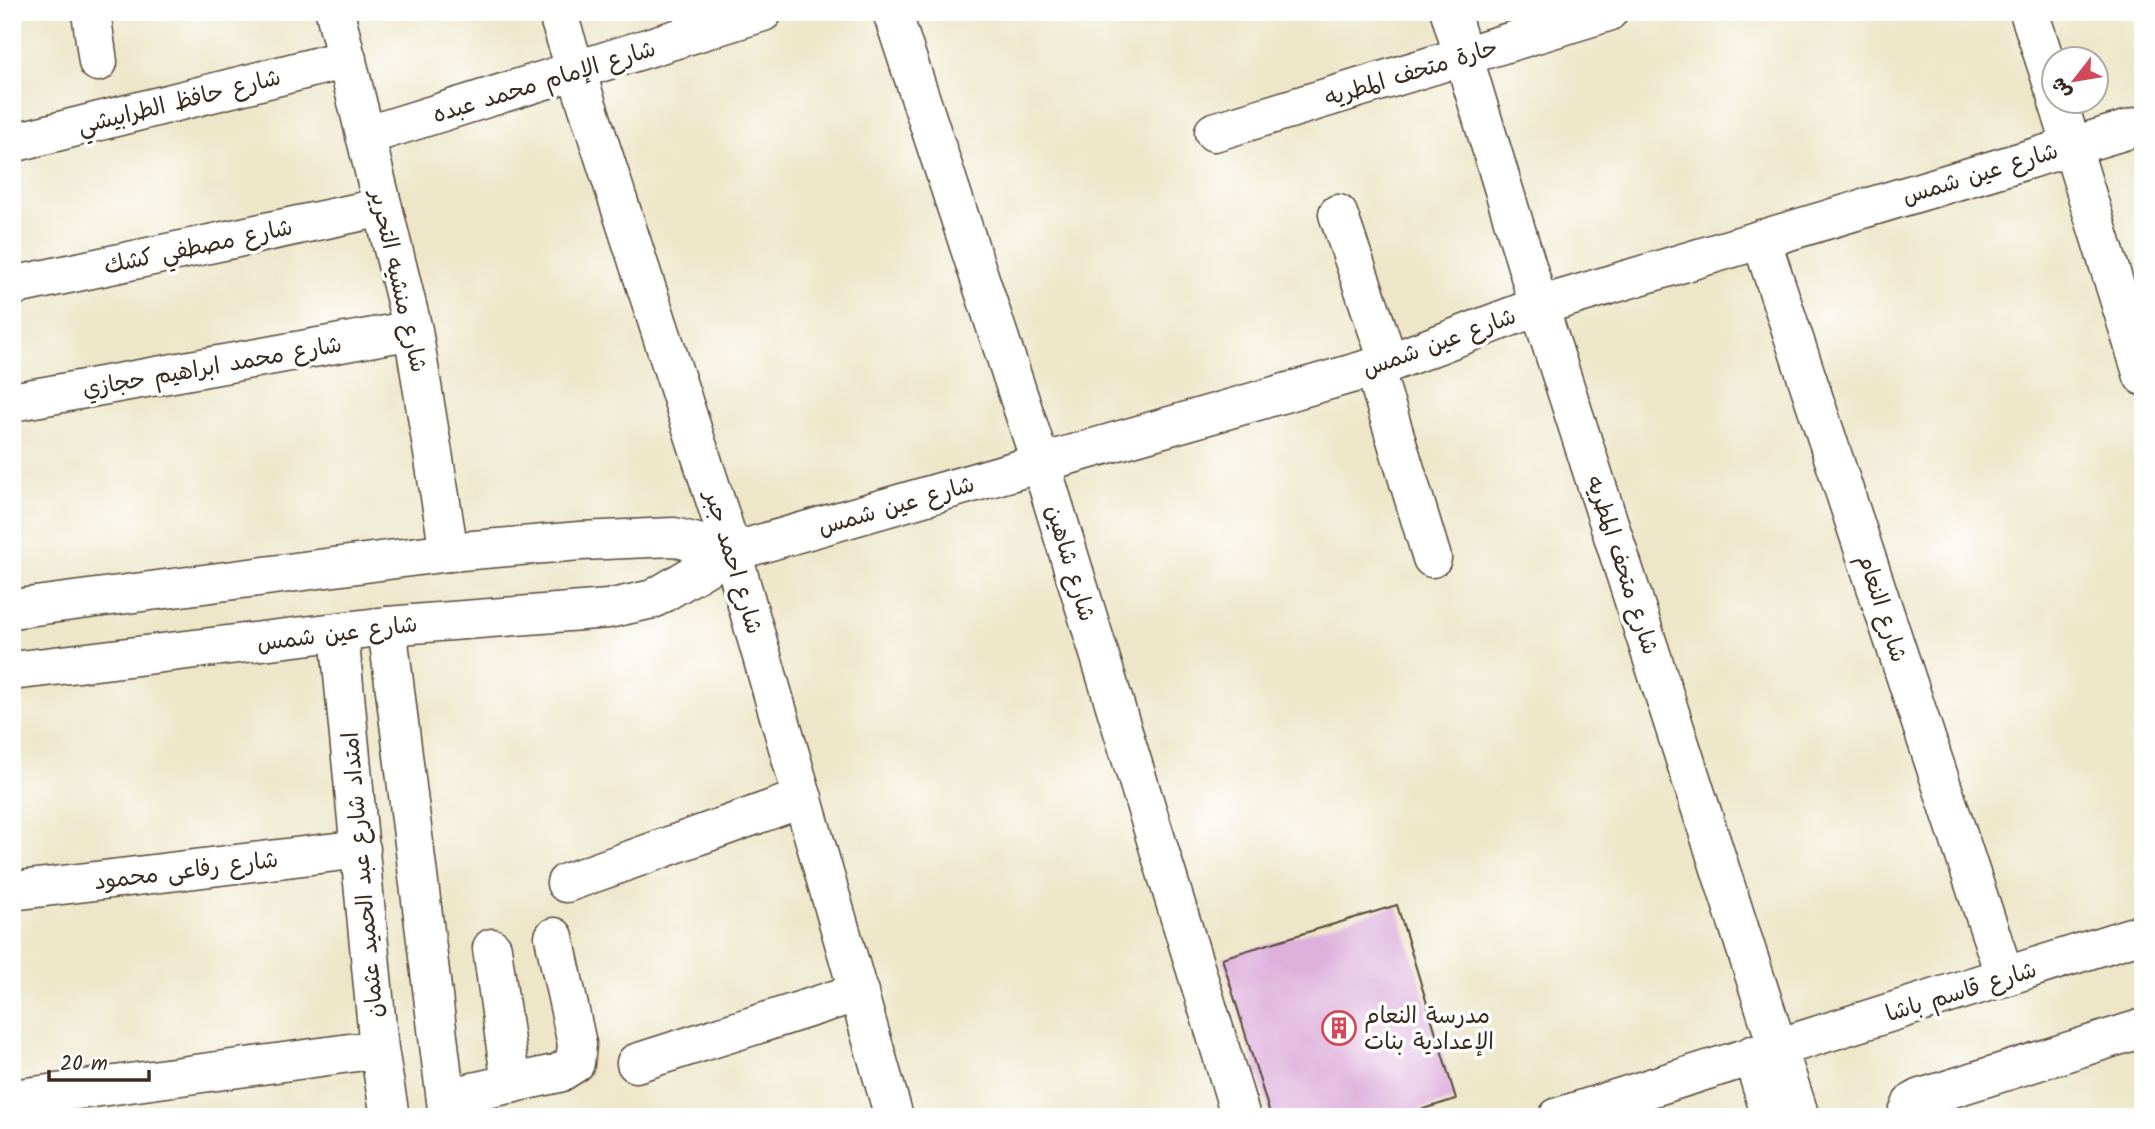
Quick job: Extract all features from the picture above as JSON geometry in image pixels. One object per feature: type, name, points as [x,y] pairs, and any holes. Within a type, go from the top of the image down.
[{"type":"street","points":[[91,12],[98,62]]},
{"type":"street","name":"شارع منشيه التحرير","points":[[335,12],[413,330],[449,552]]},
{"type":"street","name":"شارع احمد جبر","points":[[557,12],[732,552],[894,1117]]},
{"type":"street","name":"شارع الإمام محمد عبده","points":[[365,136],[763,12]]},
{"type":"street","name":"شارع شاهين","points":[[892,12],[1041,464],[1241,1117]]},
{"type":"street","name":"شارع متحف المطريه","points":[[1450,12],[1765,1051],[1800,1117]]},
{"type":"street","name":"حارة متحف المطريه","points":[[1214,132],[1608,12]]},
{"type":"street","points":[[2029,12],[2040,46]]},
{"type":"street","name":"شارع حافظ الطرابيشي","points":[[12,143],[347,60]]},
{"type":"street","points":[[2062,116],[2143,376]]},
{"type":"street","name":"شارع عين شمس","points":[[12,671],[387,626],[608,609],[653,598],[732,552],[1382,365],[1539,306],[2143,125]]},
{"type":"street","name":"شارع مصطفي كشك","points":[[12,286],[383,207]]},
{"type":"street","points":[[1338,214],[1382,365],[1432,558]]},
{"type":"street","name":"شارع النعام","points":[[1761,239],[2005,977]]},
{"type":"street","name":"شارع محمد ابراهيم حجازي","points":[[12,402],[413,330]]},
{"type":"street","points":[[12,608],[449,552],[629,537],[674,537],[732,552]]},
{"type":"street","points":[[387,626],[447,1107],[511,1084],[568,1070],[578,1054],[554,937]]},
{"type":"street","name":"امتداد شارع عبد الحميد عثمان","points":[[339,633],[379,1049],[390,1117]]},
{"type":"street","points":[[566,883],[803,798]]},
{"type":"street","name":"شارع رفاعى محمود","points":[[12,891],[361,849]]},
{"type":"street","name":"شارع قاسم باشا","points":[[1558,1117],[2143,933]]},
{"type":"street","points":[[492,948],[511,1084]]},
{"type":"street","points":[[636,1063],[859,992]]},
{"type":"street","points":[[1906,1117],[1912,1103],[1920,1098],[2143,1028]]},
{"type":"street","points":[[12,1099],[379,1049]]},
{"type":"street","name":"شارع متحف المطريه","points":[[1765,1051],[1771,1117]]},
{"type":"building","name":"مدرسة النعام الإعدادية بنات","points":[[1397,905],[1456,1099],[1397,1117],[1271,1117],[1222,958]]},
{"type":"place","name":"مدرسة النعام الإعدادية بنات","points":[[1339,1028]]}]
